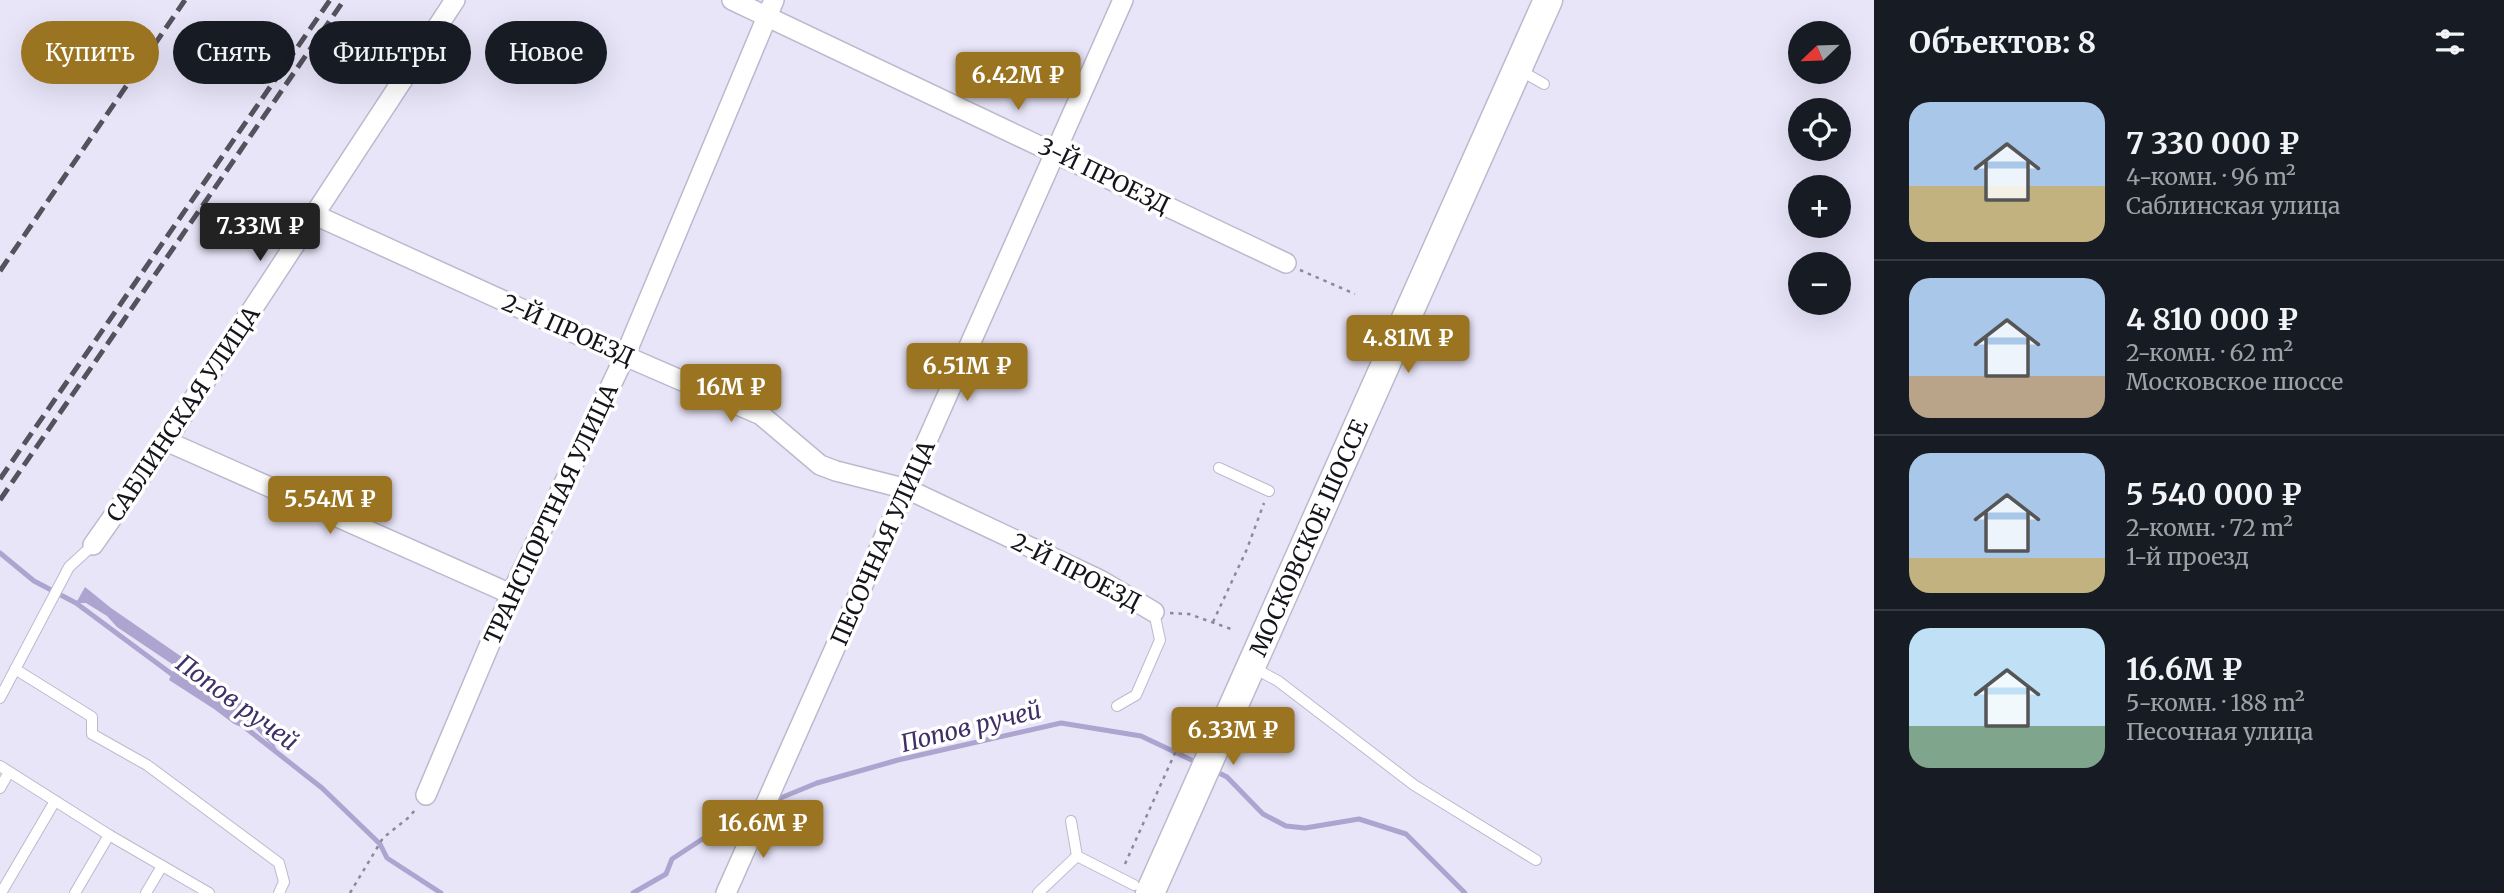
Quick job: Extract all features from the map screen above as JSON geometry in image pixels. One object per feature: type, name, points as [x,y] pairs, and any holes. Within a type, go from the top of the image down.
[{"type":"main road","name":"МОСКОВСКОЕ ШОССЕ","points":[[1215,726],[1528,0]]},
{"type":"main road","name":"МОСКОВСКОЕ ШОССЕ","points":[[1215,726],[1251,667],[1548,0]]},
{"type":"main road","points":[[1134,887],[1184,775],[1215,726]]},
{"type":"street","name":"САБЛИНСКАЯ УЛИЦА","points":[[93,545],[166,441],[455,0]]},
{"type":"street","name":"3-Й ПРОЕЗД","points":[[732,0],[771,8],[1057,153],[1286,263]]},
{"type":"street","name":"ПЕСОЧНАЯ УЛИЦА","points":[[726,893],[1123,0]]},
{"type":"street","name":"ТРАНСПОРТНАЯ УЛИЦА","points":[[426,795],[511,594],[625,356],[771,8]]},
{"type":"street","name":"2-Й ПРОЕЗД","points":[[315,215],[761,415],[820,465],[907,489],[1100,580],[1154,612]]},
{"type":"street","points":[[166,441],[511,594]]},
{"type":"lane","points":[[1518,68],[1544,84]]},
{"type":"lane","points":[[1219,468],[1269,491]]},
{"type":"lane","points":[[0,698],[69,567],[93,545]]},
{"type":"lane","points":[[1117,706],[1136,695],[1160,640],[1154,612]]},
{"type":"lane","points":[[1251,667],[1278,681],[1414,785],[1536,860]]},
{"type":"lane","points":[[15,669],[92,717],[92,734],[147,765],[279,863],[284,882],[279,893]]},
{"type":"lane","points":[[0,788],[5,769],[209,893]]},
{"type":"lane","points":[[1,893],[55,801]]},
{"type":"lane","points":[[1072,821],[1077,856]]},
{"type":"lane","points":[[75,893],[110,835]]},
{"type":"lane","points":[[1077,856],[1134,887]]},
{"type":"lane","points":[[1038,893],[1077,856]]},
{"type":"lane","points":[[146,893],[162,866]]},
{"type":"path","points":[[1286,263],[1355,294]]},
{"type":"path","points":[[1213,622],[1247,549],[1269,491]]},
{"type":"path","points":[[1154,612],[1189,614],[1231,629]]},
{"type":"path","points":[[1134,887],[1184,775],[1179,744]]},
{"type":"path","points":[[350,893],[383,838],[408,818],[426,795]]},
{"type":"water","points":[[85,587],[234,693],[261,717],[278,752],[255,728],[246,729],[234,724],[169,680],[175,666],[117,627],[107,616],[86,603],[76,603]]},
{"type":"waterway","name":"Попов ручей","points":[[0,553],[34,581],[76,603],[177,678]]},
{"type":"waterway","name":"Попов ручей","points":[[773,801],[817,783],[898,760],[1061,723],[1141,736],[1200,764]]},
{"type":"waterway","name":"Попов ручей","points":[[242,725],[322,788],[380,844],[387,858],[441,893]]},
{"type":"waterway","name":"Попов ручей","points":[[1215,771],[1227,777],[1263,814],[1286,826],[1305,828],[1359,819],[1406,834],[1465,893]]},
{"type":"waterway","name":"Попов ручей","points":[[633,893],[666,874],[672,859],[742,813],[757,807]]},
{"type":"railway","points":[[0,271],[185,0]]},
{"type":"railway","points":[[0,479],[330,0]]},
{"type":"railway","points":[[0,500],[344,0]]}]
